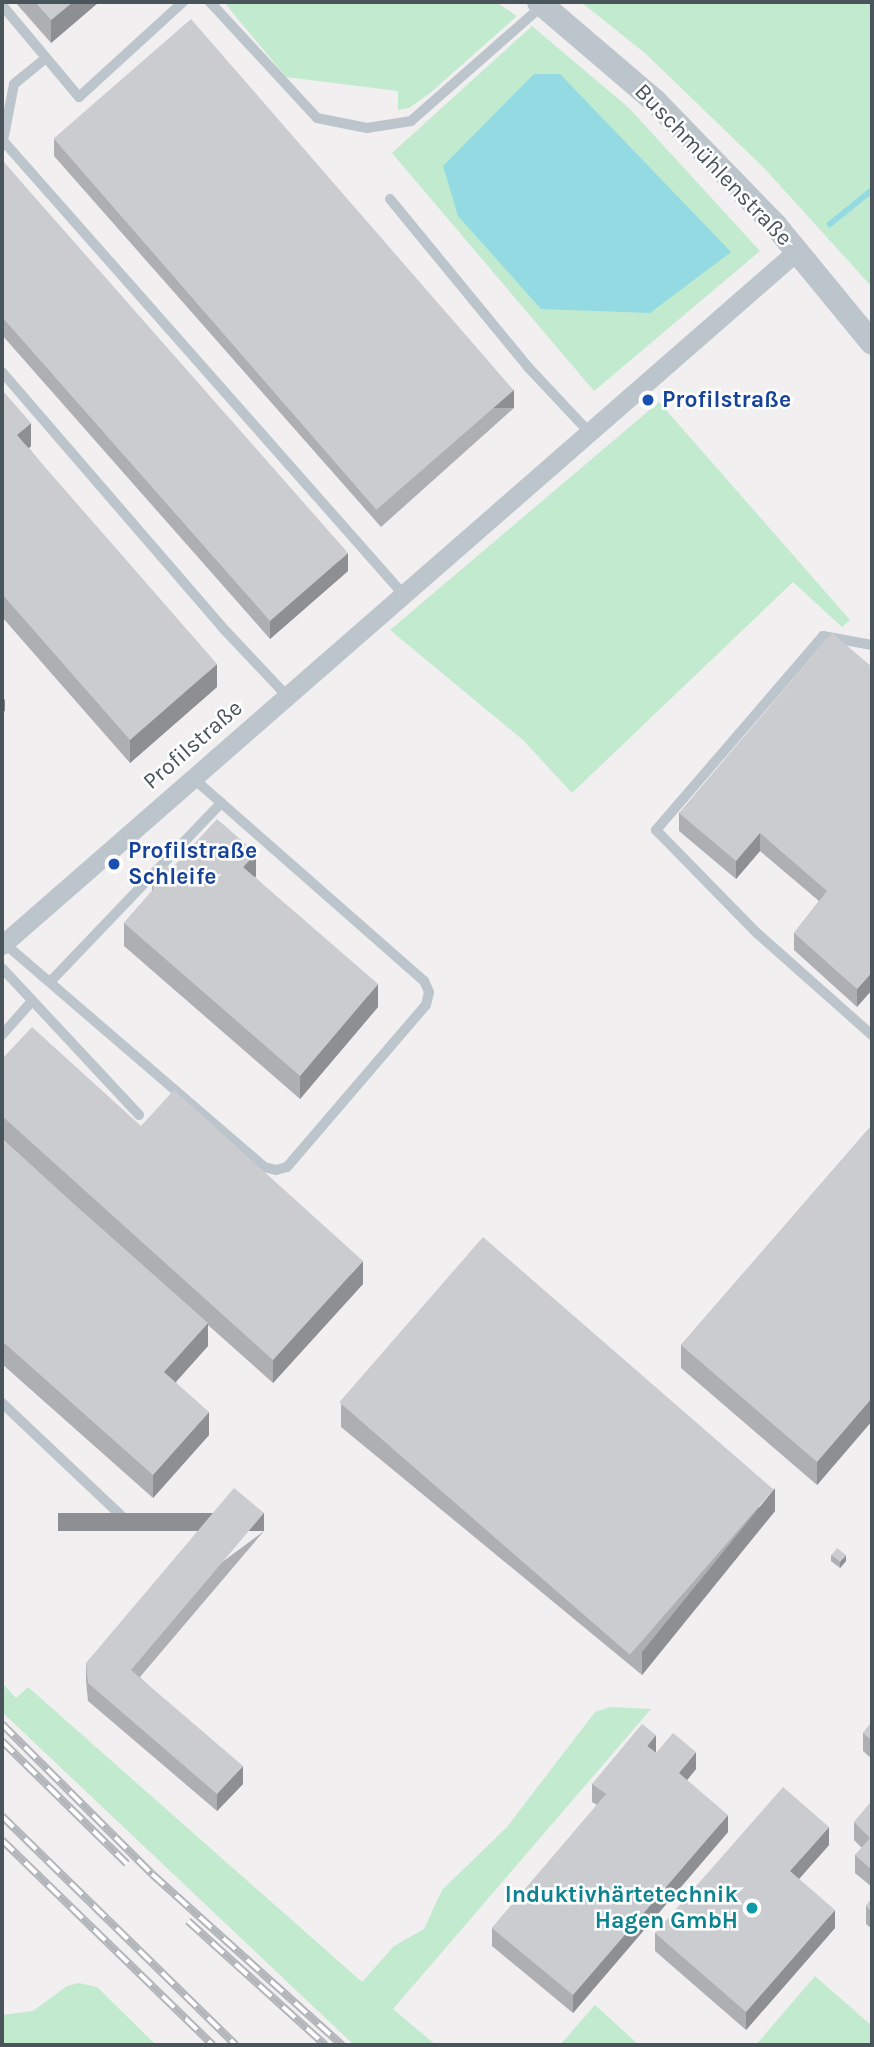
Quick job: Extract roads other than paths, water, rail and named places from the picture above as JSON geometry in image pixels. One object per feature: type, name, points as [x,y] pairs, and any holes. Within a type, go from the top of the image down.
[{"type":"street","name":"Buschmühlenstraße","points":[[541,3],[655,101],[797,251],[872,343]]},
{"type":"street","name":"Profilstraße","points":[[3,944],[797,251]]},
{"type":"lane","points":[[2,5],[79,97],[183,2]]},
{"type":"lane","points":[[210,2],[317,118],[367,128],[411,121],[541,3]]},
{"type":"lane","points":[[47,58],[14,84],[3,145],[403,594]]},
{"type":"lane","points":[[390,200],[527,366],[589,432]]},
{"type":"lane","points":[[2,372],[220,626],[287,696]]},
{"type":"lane","points":[[871,1031],[757,933],[656,830],[823,636],[872,645]]},
{"type":"lane","points":[[3,944],[264,1167],[287,1167],[426,1006],[429,992],[424,981],[192,778]]},
{"type":"lane","points":[[50,982],[221,803]]},
{"type":"lane","points":[[2,968],[139,1115]]},
{"type":"lane","points":[[2,1035],[32,1001]]},
{"type":"lane","points":[[2,1403],[132,1526]]},
{"type":"water","points":[[534,74],[560,74],[731,252],[650,313],[541,309],[458,216],[443,166]]},
{"type":"waterway","points":[[830,224],[872,190]]},
{"type":"railway","points":[[2,1724],[152,1874],[342,2045]]},
{"type":"railway","points":[[2,1741],[127,1864]]},
{"type":"railway","points":[[2,1816],[236,2045]]},
{"type":"railway","points":[[2,1840],[213,2045]]},
{"type":"railway","points":[[188,1921],[325,2045]]},
{"type":"place","name":"Profilstraße","points":[[648,400]]},
{"type":"place","name":"Profilstraße Schleife","points":[[114,864]]},
{"type":"place","name":"Induktivhärtetechnik Hagen GmbH","points":[[752,1908]]}]
